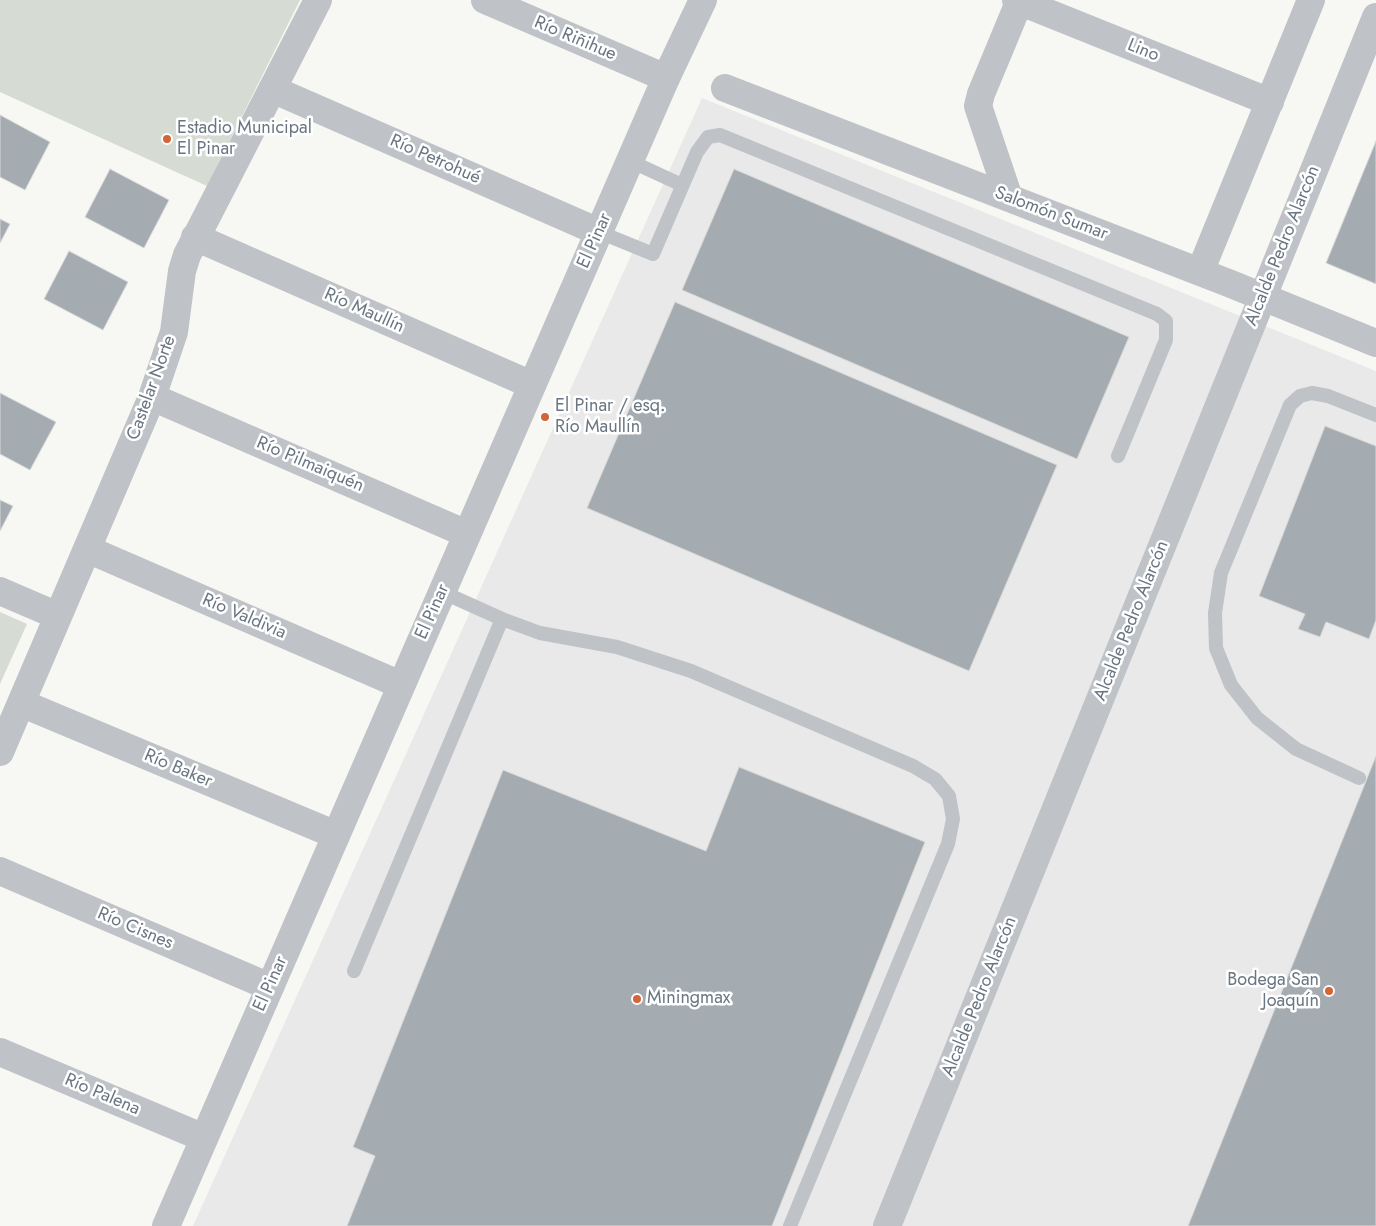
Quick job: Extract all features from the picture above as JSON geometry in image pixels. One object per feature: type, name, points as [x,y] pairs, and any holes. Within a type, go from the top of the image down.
[{"type":"street","name":"Castelar Norte","points":[[0,752],[152,397],[174,332],[182,271],[195,237],[318,0]]},
{"type":"street","name":"Río Riñihue","points":[[485,0],[666,78]]},
{"type":"street","name":"El Pinar","points":[[166,1226],[666,78],[703,0]]},
{"type":"street","points":[[1009,198],[978,106],[981,94],[1019,0]]},
{"type":"street","name":"Lino","points":[[1019,0],[1270,102]]},
{"type":"street","points":[[1200,272],[1311,0]]},
{"type":"street","name":"Alcalde Pedro Alarcón","points":[[887,1226],[1376,17]]},
{"type":"street","name":"Salomón Sumar","points":[[725,88],[1263,297],[1374,336]]},
{"type":"street","name":"Río Petrohué","points":[[272,89],[599,232]]},
{"type":"street","name":"Río Maullín","points":[[195,237],[532,385]]},
{"type":"street","name":"Río Pilmaiquén","points":[[152,397],[467,534]]},
{"type":"street","name":"Río Valdivia","points":[[87,549],[401,685]]},
{"type":"street","points":[[0,591],[58,616]]},
{"type":"street","name":"Río Baker","points":[[21,703],[336,835]]},
{"type":"street","name":"Río Cisnes","points":[[0,871],[270,987]]},
{"type":"street","name":"Río Palena","points":[[0,1052],[204,1138]]},
{"type":"lane","points":[[599,232],[653,254],[697,152],[708,137],[720,135],[1157,314],[1166,321],[1166,340],[1118,456]]},
{"type":"lane","points":[[630,161],[682,185]]},
{"type":"lane","points":[[1360,778],[1296,749],[1257,718],[1231,686],[1216,648],[1215,613],[1221,573],[1290,405],[1300,396],[1312,393],[1328,396],[1376,415]]},
{"type":"lane","points":[[442,592],[502,619],[540,632],[617,647],[692,671],[913,766],[935,779],[949,796],[953,818],[948,844],[790,1226]]},
{"type":"lane","points":[[354,971],[502,619]]},
{"type":"shaded area","name":"Estadio Municipal El Pinar","points":[[0,0],[300,0],[207,186],[0,92]]},
{"type":"shaded area","points":[[702,98],[1376,371],[1376,1226],[193,1226]]},
{"type":"shaded area","points":[[0,612],[27,624],[0,684]]},
{"type":"building","points":[[0,115],[50,142],[25,190],[0,177]]},
{"type":"building","points":[[1376,141],[1376,284],[1326,263]]},
{"type":"building","points":[[110,169],[169,200],[144,248],[85,217]]},
{"type":"building","points":[[734,169],[1129,337],[1077,459],[682,290]]},
{"type":"building","points":[[0,219],[10,224],[0,243]]},
{"type":"building","points":[[69,251],[128,282],[103,330],[44,299]]},
{"type":"building","points":[[675,302],[1057,465],[969,671],[587,508]]},
{"type":"building","points":[[0,393],[56,422],[30,470],[0,454]]},
{"type":"building","points":[[1325,426],[1376,446],[1376,620],[1369,639],[1326,622],[1320,637],[1298,629],[1305,614],[1259,596]]},
{"type":"building","points":[[0,500],[13,506],[0,531]]},
{"type":"building","name":"Bodega San Joaquín","points":[[1376,756],[1376,1226],[1188,1226]]},
{"type":"building","name":"Miningmax","points":[[739,767],[925,842],[772,1226],[347,1226],[375,1156],[353,1147],[503,770],[706,851]]},
{"type":"place","name":"Estadio Municipal El Pinar","points":[[167,139]]},
{"type":"place","name":"El Pinar / esq. Río Maullín","points":[[545,417]]},
{"type":"place","name":"Bodega San Joaquín","points":[[1329,991]]},
{"type":"place","name":"Miningmax","points":[[637,999]]}]
